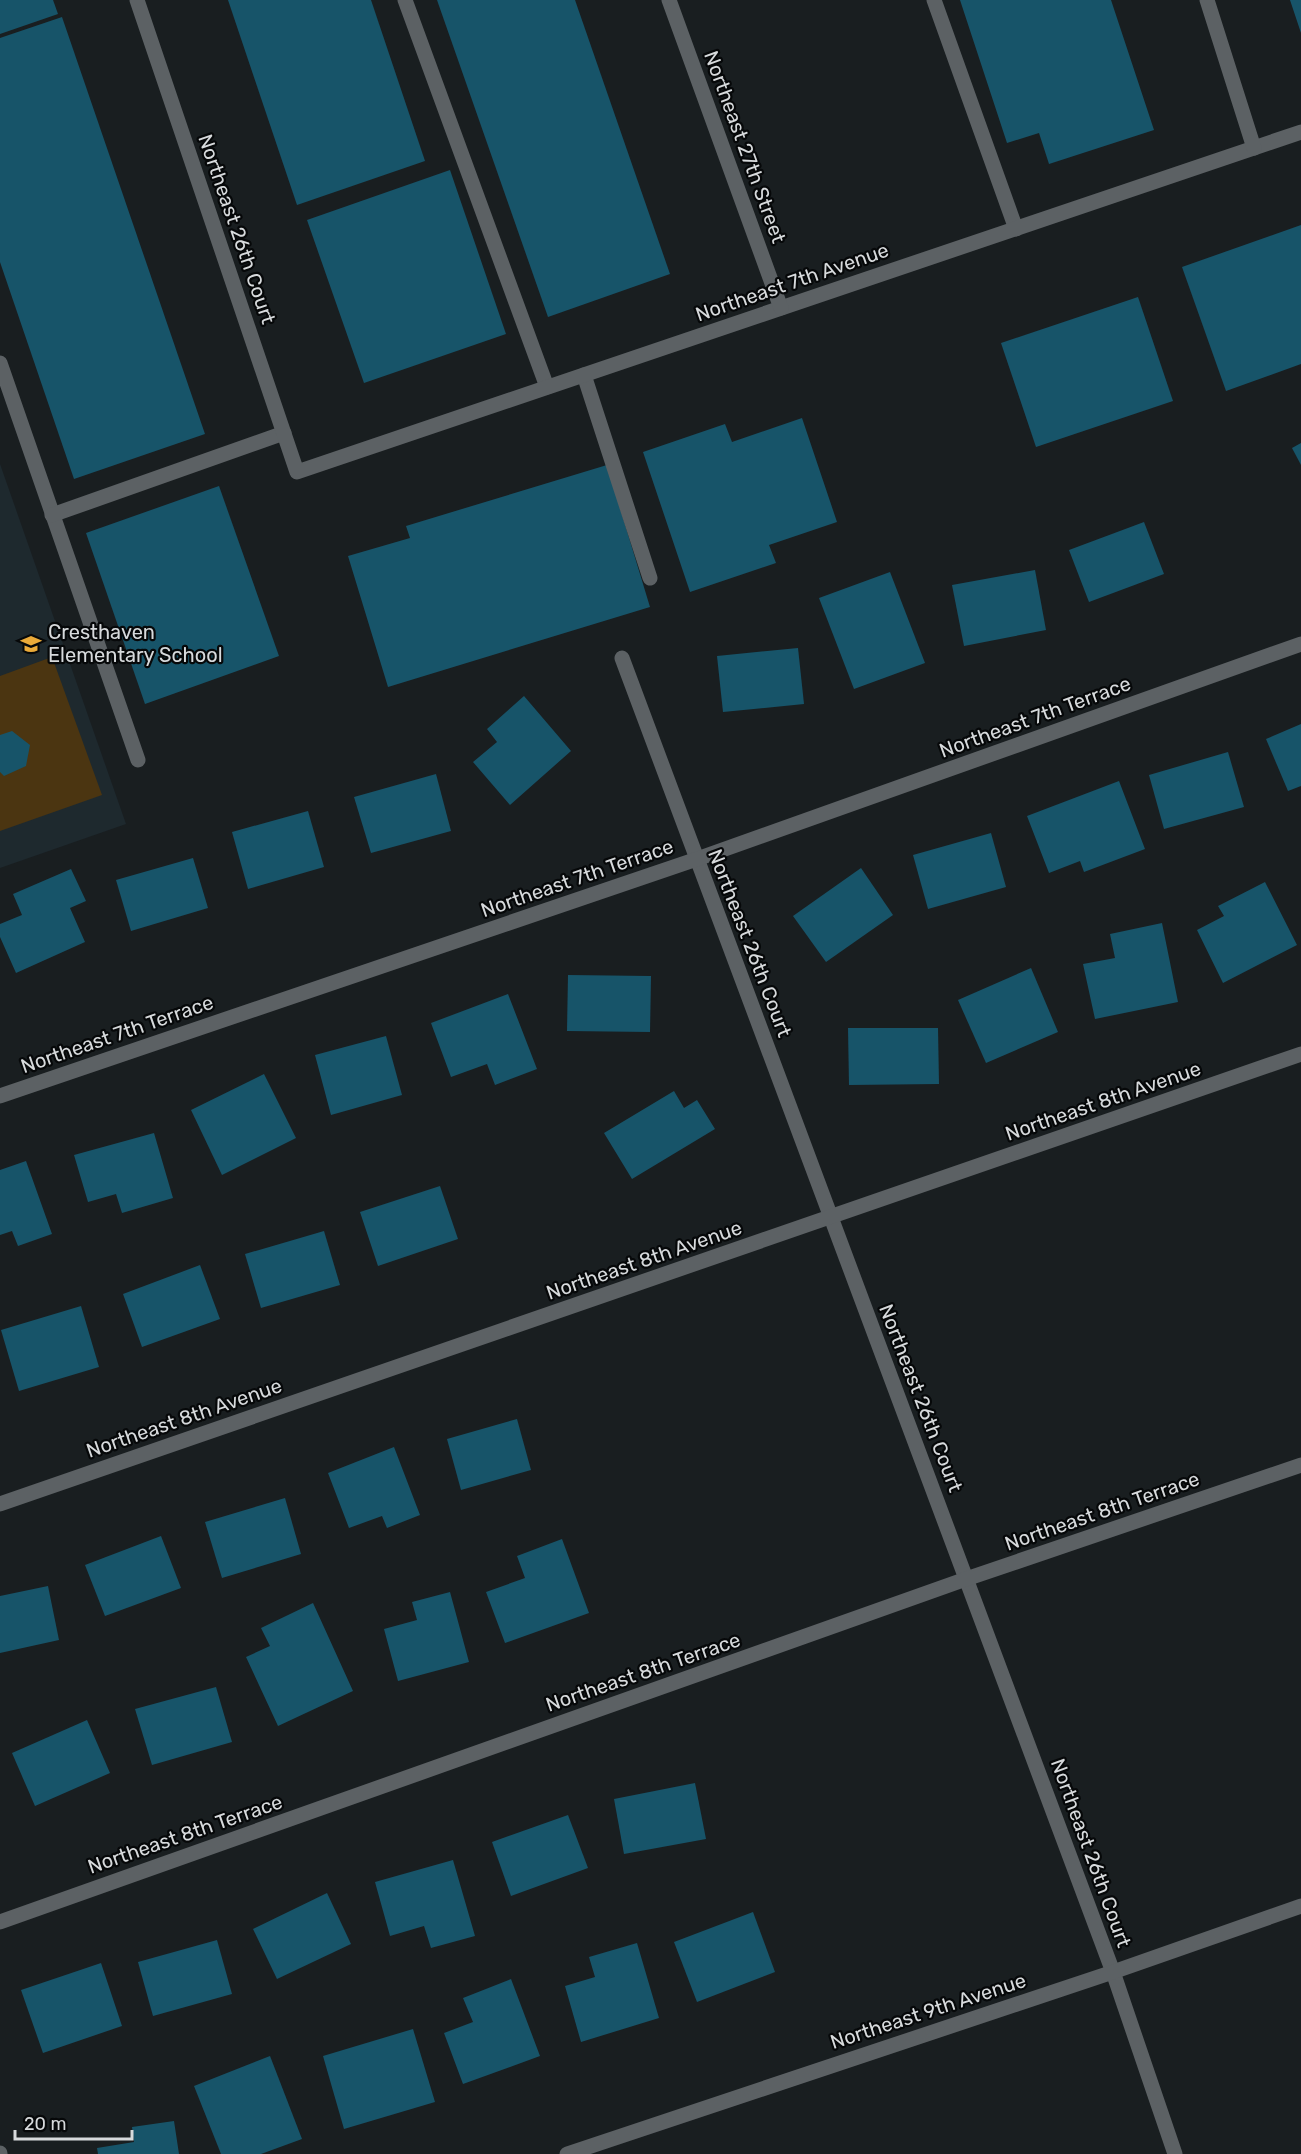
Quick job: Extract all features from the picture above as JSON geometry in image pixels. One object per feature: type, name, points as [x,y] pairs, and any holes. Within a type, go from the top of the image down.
[{"type":"street","name":"Northeast 26th Court","points":[[137,0],[297,472]]},
{"type":"street","points":[[405,0],[547,387]]},
{"type":"street","name":"Northeast 27th Street","points":[[669,0],[781,308]]},
{"type":"street","points":[[934,0],[1017,229]]},
{"type":"street","points":[[1207,0],[1254,148]]},
{"type":"street","name":"Northeast 7th Avenue","points":[[297,472],[1301,132]]},
{"type":"street","points":[[0,363],[138,760]]},
{"type":"street","points":[[584,375],[650,578]]},
{"type":"street","points":[[52,515],[284,433]]},
{"type":"street","name":"Northeast 7th Terrace","points":[[0,1096],[697,859],[1301,644]]},
{"type":"street","name":"Northeast 26th Court","points":[[622,658],[1113,1972],[1175,2154]]},
{"type":"street","name":"Northeast 8th Avenue","points":[[0,1504],[1301,1054]]},
{"type":"street","name":"Northeast 8th Terrace","points":[[0,1922],[966,1579],[1301,1465]]},
{"type":"street","name":"Northeast 9th Avenue","points":[[567,2154],[1113,1972],[1301,1906]]},
{"type":"shaded area","name":"Cresthaven Elementary School","points":[[0,464],[126,824],[0,868]]},
{"type":"shaded area","points":[[52,657],[102,795],[0,831],[0,676]]},
{"type":"building","points":[[0,0],[53,0],[58,14],[0,34]]},
{"type":"building","points":[[228,0],[371,0],[425,161],[297,205]]},
{"type":"building","points":[[437,0],[575,0],[670,274],[548,317]]},
{"type":"building","points":[[960,0],[1111,0],[1154,130],[1049,164],[1039,133],[1007,143]]},
{"type":"building","points":[[1290,0],[1301,0],[1301,33]]},
{"type":"building","points":[[62,17],[205,434],[74,479],[0,262],[0,38]]},
{"type":"building","points":[[450,170],[506,334],[364,383],[307,220]]},
{"type":"building","points":[[1301,225],[1301,364],[1226,391],[1182,267]]},
{"type":"building","points":[[1138,297],[1173,401],[1036,447],[1001,343]]},
{"type":"building","points":[[802,418],[837,522],[769,545],[776,563],[690,592],[643,452],[725,424],[732,442]]},
{"type":"building","points":[[1301,443],[1301,465],[1292,448]]},
{"type":"building","points":[[607,465],[650,607],[388,687],[348,556],[410,538],[406,526]]},
{"type":"building","points":[[219,486],[279,656],[145,704],[86,533]]},
{"type":"building","points":[[1144,522],[1164,574],[1089,602],[1069,550]]},
{"type":"building","points":[[1035,570],[1046,630],[964,646],[952,585]]},
{"type":"building","points":[[890,572],[925,663],[854,689],[819,598]]},
{"type":"building","points":[[798,648],[804,704],[723,712],[717,656]]},
{"type":"building","points":[[524,696],[571,751],[510,805],[473,762],[497,742],[487,729]]},
{"type":"building","points":[[1301,724],[1301,786],[1288,791],[1266,739]]},
{"type":"building","points":[[12,731],[30,745],[26,766],[4,776],[0,772],[0,735]]},
{"type":"building","points":[[1228,752],[1244,807],[1164,829],[1149,775]]},
{"type":"building","points":[[436,774],[451,831],[371,853],[354,797]]},
{"type":"building","points":[[1119,781],[1145,849],[1084,872],[1080,861],[1049,873],[1027,816]]},
{"type":"building","points":[[308,811],[324,867],[248,889],[232,832]]},
{"type":"building","points":[[991,833],[1006,887],[928,909],[913,855]]},
{"type":"building","points":[[193,858],[208,908],[131,931],[116,880]]},
{"type":"building","points":[[861,868],[893,915],[826,962],[793,916]]},
{"type":"building","points":[[71,869],[86,901],[70,908],[85,942],[16,973],[0,937],[0,924],[22,915],[13,894]]},
{"type":"building","points":[[1265,882],[1297,945],[1223,983],[1197,930],[1224,916],[1218,906]]},
{"type":"building","points":[[1162,923],[1178,1002],[1095,1019],[1083,964],[1115,958],[1110,934]]},
{"type":"building","points":[[1031,968],[1058,1032],[986,1063],[958,1000]]},
{"type":"building","points":[[568,975],[651,976],[650,1032],[567,1031]]},
{"type":"building","points":[[508,994],[537,1069],[495,1085],[487,1064],[451,1077],[431,1023]]},
{"type":"building","points":[[848,1028],[938,1028],[939,1084],[849,1085]]},
{"type":"building","points":[[386,1036],[402,1095],[331,1115],[315,1055]]},
{"type":"building","points":[[264,1074],[296,1138],[222,1175],[191,1110]]},
{"type":"building","points":[[674,1091],[684,1108],[697,1100],[715,1129],[632,1179],[604,1133]]},
{"type":"building","points":[[154,1133],[173,1198],[122,1213],[116,1194],[88,1202],[74,1155]]},
{"type":"building","points":[[26,1161],[52,1234],[18,1246],[12,1231],[0,1235],[0,1170]]},
{"type":"building","points":[[440,1186],[458,1239],[378,1266],[360,1212]]},
{"type":"building","points":[[324,1231],[340,1285],[261,1308],[245,1254]]},
{"type":"building","points":[[200,1265],[220,1319],[142,1347],[123,1294]]},
{"type":"building","points":[[81,1306],[99,1367],[19,1391],[1,1330]]},
{"type":"building","points":[[517,1419],[531,1470],[461,1490],[447,1439]]},
{"type":"building","points":[[394,1447],[420,1515],[387,1528],[382,1516],[349,1528],[328,1473]]},
{"type":"building","points":[[285,1498],[301,1554],[222,1578],[205,1522]]},
{"type":"building","points":[[161,1536],[181,1588],[105,1616],[85,1565]]},
{"type":"building","points":[[562,1539],[589,1613],[505,1643],[486,1592],[525,1578],[517,1556]]},
{"type":"building","points":[[48,1586],[59,1640],[0,1653],[0,1596]]},
{"type":"building","points":[[450,1592],[469,1662],[398,1681],[384,1629],[417,1620],[412,1602]]},
{"type":"building","points":[[313,1603],[353,1691],[278,1726],[246,1657],[270,1646],[261,1628]]},
{"type":"building","points":[[216,1687],[232,1742],[152,1765],[135,1709]]},
{"type":"building","points":[[87,1720],[110,1773],[35,1806],[12,1753]]},
{"type":"building","points":[[695,1783],[706,1839],[624,1854],[614,1799]]},
{"type":"building","points":[[568,1815],[588,1868],[511,1896],[492,1842]]},
{"type":"building","points":[[453,1860],[475,1936],[431,1948],[424,1926],[390,1936],[375,1882]]},
{"type":"building","points":[[327,1893],[351,1944],[277,1979],[253,1929]]},
{"type":"building","points":[[753,1912],[775,1972],[697,2002],[674,1942]]},
{"type":"building","points":[[217,1940],[232,1994],[153,2016],[138,1962]]},
{"type":"building","points":[[637,1943],[659,2018],[581,2042],[565,1986],[595,1977],[589,1957]]},
{"type":"building","points":[[101,1963],[122,2026],[43,2053],[21,1990]]},
{"type":"building","points":[[511,1979],[540,2056],[463,2084],[444,2033],[473,2022],[463,1998]]},
{"type":"building","points":[[413,2029],[435,2102],[344,2129],[323,2056]]},
{"type":"building","points":[[270,2056],[302,2139],[261,2154],[221,2154],[194,2086]]},
{"type":"building","points":[[174,2121],[179,2154],[98,2154],[97,2148],[134,2142],[132,2127]]},
{"type":"place","name":"Cresthaven Elementary School","points":[[31,644]]}]
